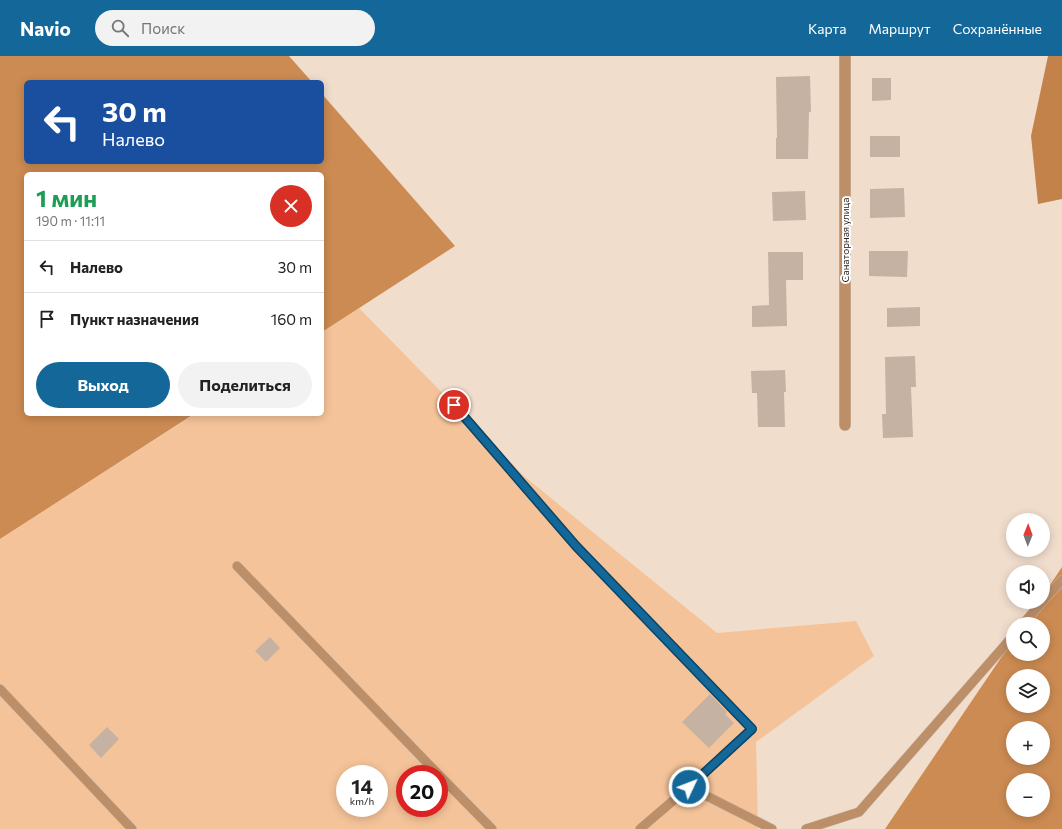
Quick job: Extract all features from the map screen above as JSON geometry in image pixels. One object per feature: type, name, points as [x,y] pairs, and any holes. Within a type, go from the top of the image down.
[{"type":"street","name":"Санаторная улица","points":[[845,56],[845,425]]},
{"type":"lane","points":[[454,405],[576,546],[752,729],[689,787],[640,829]]},
{"type":"lane","points":[[236,566],[430,765]]},
{"type":"lane","points":[[1050,594],[1062,580]]},
{"type":"lane","points":[[1029,617],[1037,609]]},
{"type":"lane","points":[[806,829],[859,812],[1006,644]]},
{"type":"lane","points":[[0,689],[132,829]]},
{"type":"lane","points":[[448,783],[492,829]]},
{"type":"lane","points":[[689,787],[772,829]]},
{"type":"shaded area","points":[[0,56],[289,56],[310,80],[24,80],[24,164],[324,164],[324,96],[455,246],[324,331],[324,172],[24,172],[24,416],[191,416],[0,539]]},
{"type":"shaded area","points":[[1048,56],[1062,56],[1062,199],[1038,204],[1031,136]]},
{"type":"shaded area","points":[[359,308],[525,477],[717,633],[856,621],[874,656],[756,742],[758,829],[0,829],[0,539],[192,416],[324,416],[324,331]]},
{"type":"shaded area","points":[[1062,567],[1062,829],[885,829],[1006,650],[1006,661],[1050,661],[1050,617],[1029,617],[1034,609],[1050,609],[1050,585]]},
{"type":"building","points":[[810,76],[811,112],[809,112],[808,159],[776,159],[776,77]]},
{"type":"building","points":[[872,78],[891,78],[891,100],[872,101]]},
{"type":"building","points":[[870,136],[900,136],[900,157],[870,157]]},
{"type":"building","points":[[904,188],[905,217],[870,218],[870,189]]},
{"type":"building","points":[[805,191],[806,220],[773,221],[772,192]]},
{"type":"building","points":[[869,251],[908,251],[907,277],[869,276]]},
{"type":"building","points":[[768,252],[803,252],[803,280],[786,280],[787,326],[752,327],[752,306],[769,305]]},
{"type":"building","points":[[920,307],[920,326],[887,327],[887,308]]},
{"type":"building","points":[[915,356],[916,387],[911,387],[913,437],[883,438],[882,414],[886,414],[885,357]]},
{"type":"building","points":[[785,370],[785,427],[758,427],[757,393],[752,393],[751,371]]},
{"type":"building","points":[[270,637],[280,648],[266,662],[255,651]]},
{"type":"building","points":[[710,694],[727,712],[725,714],[734,723],[709,748],[682,722]]},
{"type":"building","points":[[107,727],[119,739],[101,758],[89,745]]},
{"type":"route","points":[[454,405],[576,546],[752,729],[689,787]]}]
